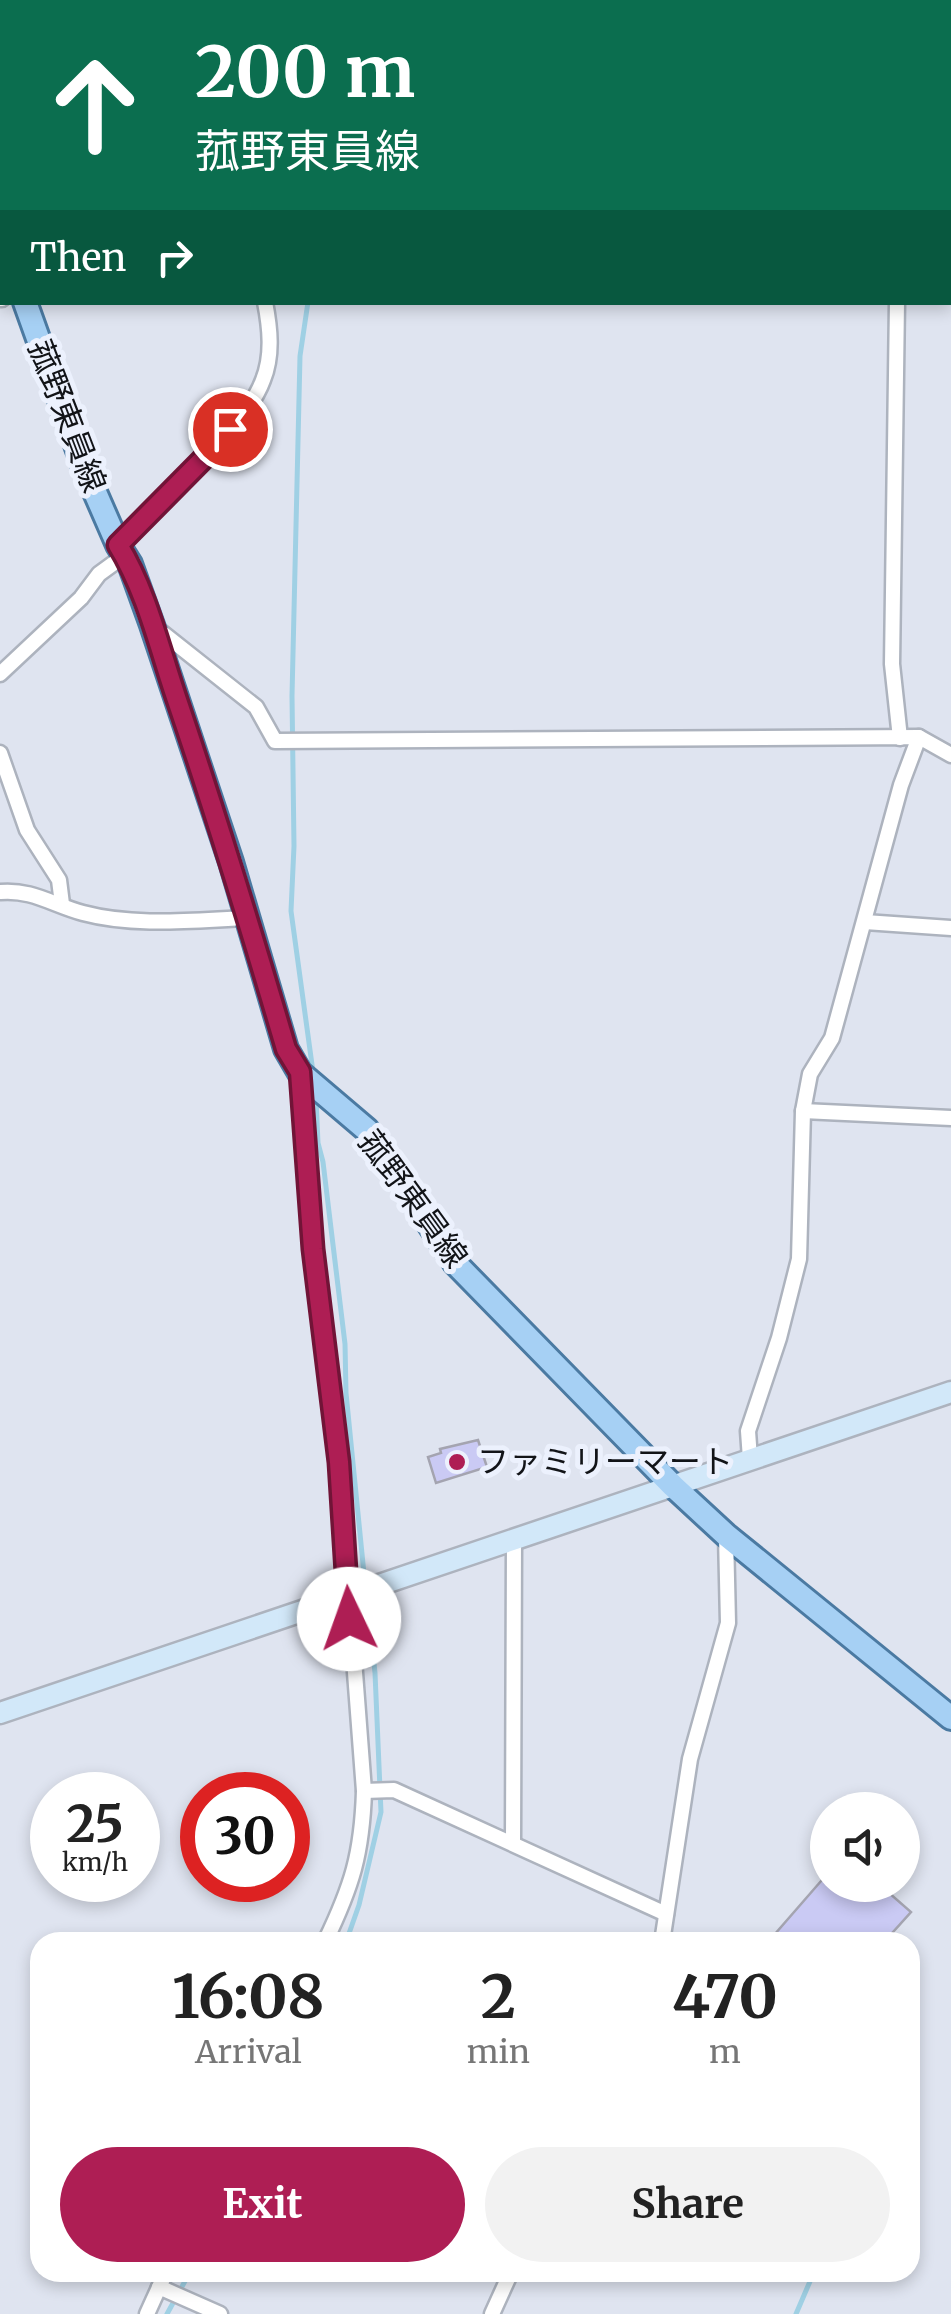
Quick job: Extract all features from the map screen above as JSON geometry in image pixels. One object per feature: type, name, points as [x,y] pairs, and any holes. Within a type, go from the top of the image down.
[{"type":"main road","name":"菰野東員線","points":[[26,305],[56,394],[152,625],[248,918],[286,1049],[305,1077],[368,1130],[455,1263],[672,1486],[726,1535],[951,1718]]},
{"type":"main road","points":[[0,1713],[951,1392]]},
{"type":"street","points":[[0,674],[81,598],[212,450],[262,383],[270,332],[265,305]]},
{"type":"street","points":[[897,305],[892,664],[900,738]]},
{"type":"street","points":[[152,625],[256,706],[275,741],[919,737],[951,755]]},
{"type":"street","points":[[750,1459],[748,1431],[799,1259],[803,1111],[810,1074],[832,1038],[852,957],[919,737]]},
{"type":"street","points":[[0,754],[27,830],[59,880],[62,904]]},
{"type":"street","points":[[0,892],[35,894],[82,913],[114,918],[248,918]]},
{"type":"street","points":[[865,922],[951,928]]},
{"type":"street","points":[[305,1077],[313,1249],[339,1462],[361,1592],[366,1791],[362,1838],[350,1890],[330,1932]]},
{"type":"street","points":[[803,1111],[951,1118]]},
{"type":"street","points":[[663,1932],[690,1760],[728,1623],[726,1535]]},
{"type":"street","points":[[512,1842],[514,1540]]},
{"type":"street","points":[[366,1791],[394,1790],[512,1842],[522,1852],[666,1914]]},
{"type":"street","points":[[492,2314],[507,2282]]},
{"type":"street","points":[[147,2314],[164,2283],[188,2300],[220,2314]]},
{"type":"building","name":"ファミリーマート","points":[[478,1440],[487,1467],[436,1483],[428,1457],[441,1453],[440,1449]]},
{"type":"building","points":[[810,1894],[810,1902],[900,1902],[911,1912],[893,1932],[777,1932]]},
{"type":"waterway","points":[[308,305],[300,356],[291,911],[313,1072]]},
{"type":"waterway","points":[[316,1098],[318,1143],[345,1344],[346,1393],[365,1584]]},
{"type":"waterway","points":[[350,1932],[381,1812],[367,1595]]},
{"type":"waterway","points":[[167,2314],[185,2282]]},
{"type":"waterway","points":[[796,2314],[810,2282]]},
{"type":"place","name":"ファミリーマート","points":[[457,1462]]},
{"type":"route","points":[[230,429],[118,545],[130,564],[152,625],[231,862],[286,1049],[300,1072],[313,1249],[332,1382],[345,1527],[349,1619]]}]
